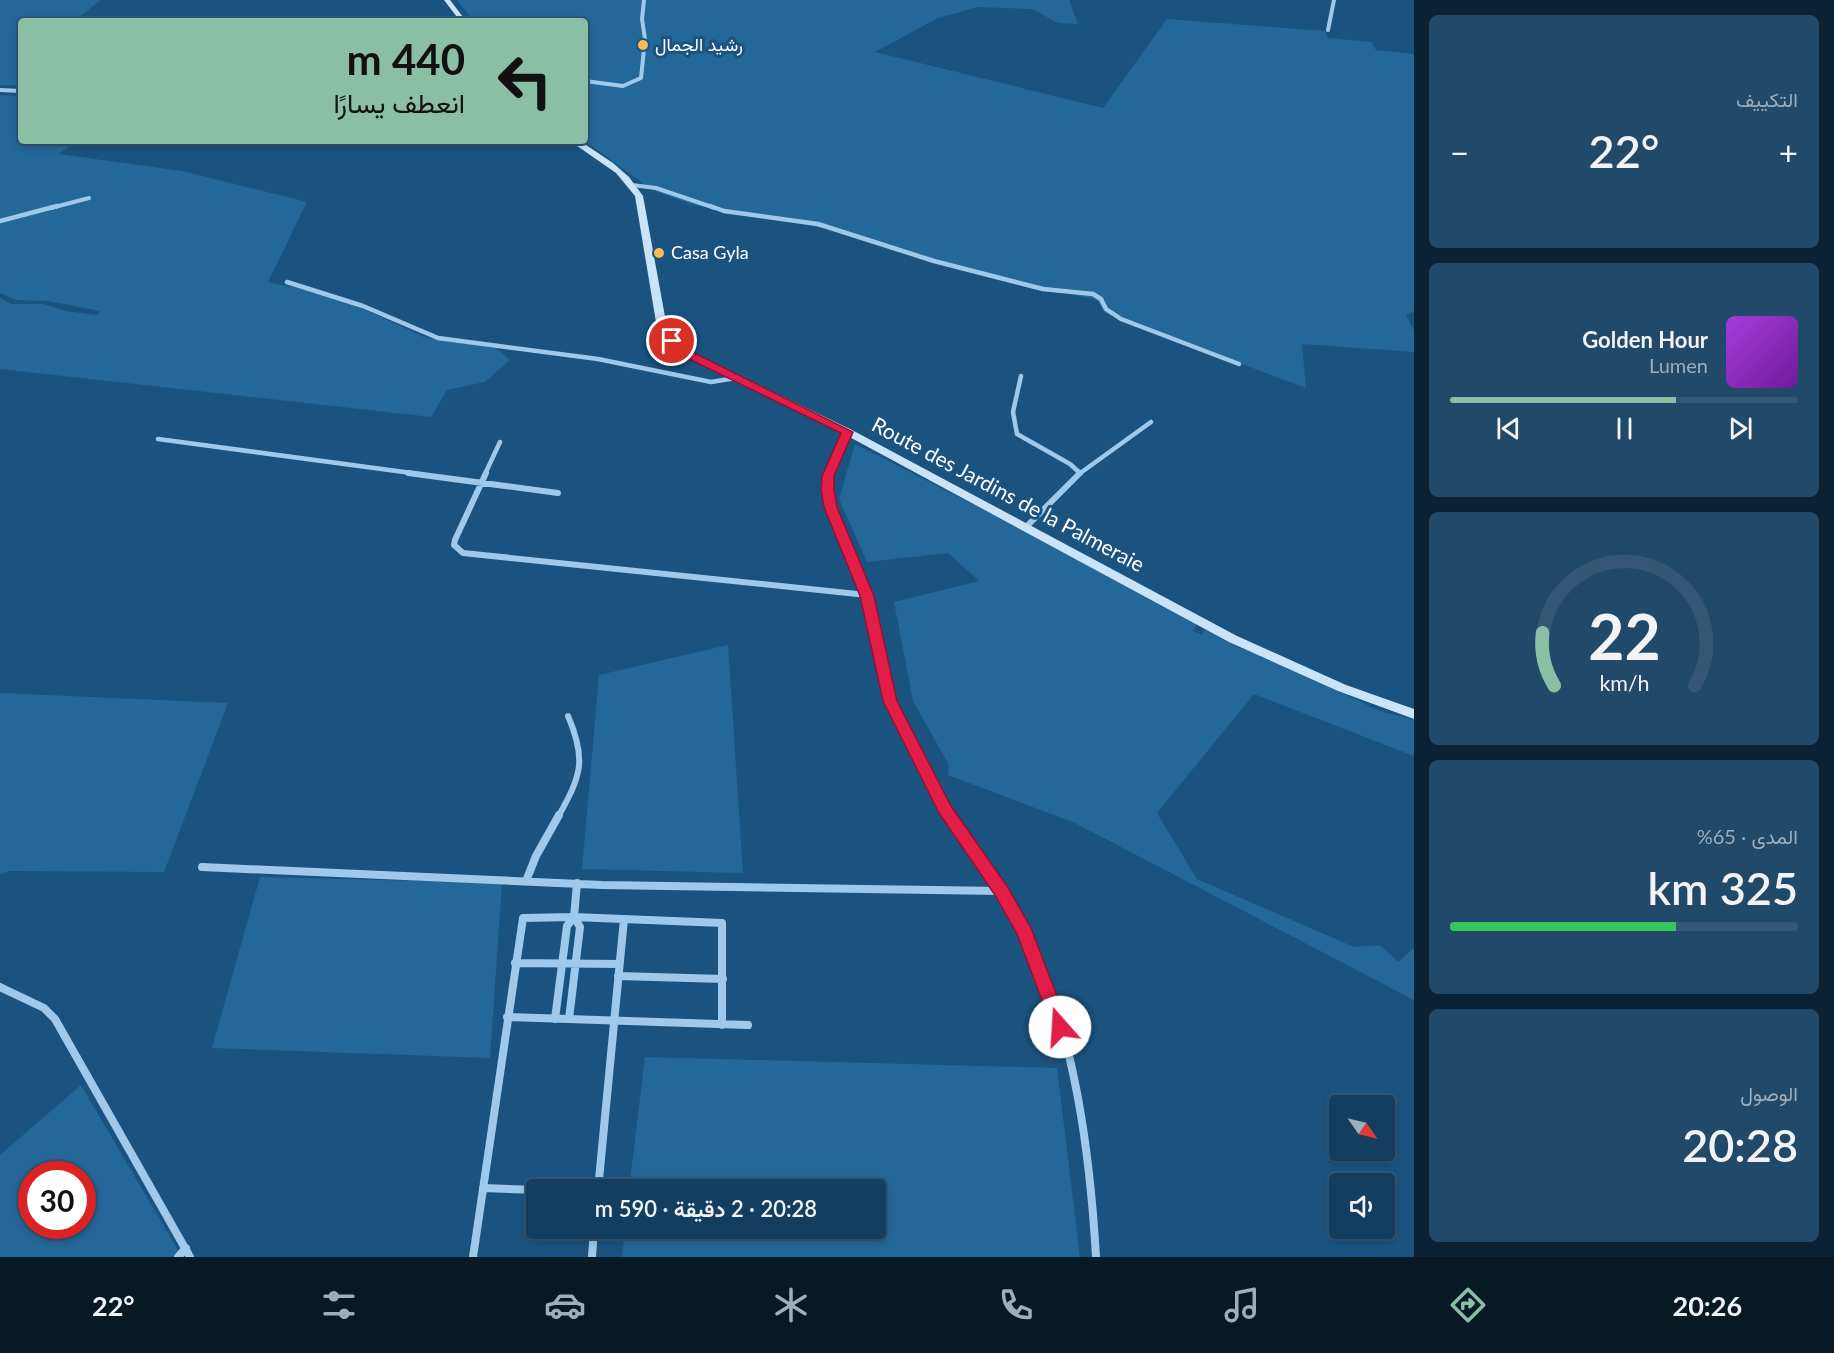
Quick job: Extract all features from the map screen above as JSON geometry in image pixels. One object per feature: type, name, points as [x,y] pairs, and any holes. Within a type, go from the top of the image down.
[{"type":"street","points":[[447,0],[461,18]]},
{"type":"street","points":[[588,81],[623,86],[633,84],[641,78],[645,39],[642,19],[644,0]]},
{"type":"street","points":[[1328,30],[1334,0]]},
{"type":"street","points":[[0,90],[18,91]]},
{"type":"street","name":"Route des Jardins de la Palmeraie","points":[[579,144],[603,160],[632,185],[639,196],[661,322],[672,341],[685,353],[848,432],[1027,526],[1233,639],[1342,688],[1414,714]]},
{"type":"street","points":[[632,185],[656,188],[724,211],[796,220],[837,228],[934,261],[1043,289],[1093,294],[1101,299],[1106,309],[1121,319],[1239,364]]},
{"type":"street","points":[[0,220],[89,198]]},
{"type":"street","points":[[287,282],[363,306],[438,338],[598,358],[711,382],[736,378]]},
{"type":"street","points":[[1021,376],[1014,397],[1014,428],[1017,434],[1070,464],[1080,473]]},
{"type":"street","points":[[1027,526],[1080,473],[1151,422]]},
{"type":"street","points":[[848,432],[831,469],[828,490],[830,507],[867,596],[882,672],[890,701],[900,724],[945,809],[1001,891],[1038,963],[1060,1027],[1076,1093],[1095,1227],[1096,1257]]},
{"type":"street","points":[[158,439],[558,493]]},
{"type":"street","points":[[500,442],[455,540],[454,545],[463,553],[867,596]]},
{"type":"street","points":[[526,881],[536,856],[575,787],[579,771],[579,742],[568,716]]},
{"type":"street","points":[[202,867],[348,876],[577,883],[1001,891]]},
{"type":"street","points":[[555,1019],[567,926],[574,917],[577,883]]},
{"type":"street","points":[[569,1019],[580,927],[574,917]]},
{"type":"street","points":[[472,1257],[523,918],[574,917],[722,923],[722,1025]]},
{"type":"street","points":[[599,1179],[624,919]]},
{"type":"street","points":[[515,963],[619,964]]},
{"type":"street","points":[[618,976],[723,979]]},
{"type":"street","points":[[0,987],[44,1008],[55,1019],[190,1257]]},
{"type":"street","points":[[507,1017],[748,1025]]},
{"type":"street","points":[[483,1188],[526,1190]]},
{"type":"street","points":[[592,1257],[593,1239]]},
{"type":"street","points":[[178,1257],[186,1248]]},
{"type":"shaded area","points":[[0,0],[101,0],[78,18],[18,18],[18,86],[0,85]]},
{"type":"shaded area","points":[[457,0],[1069,0],[1078,24],[1058,23],[1032,9],[978,7],[938,18],[875,52],[1103,108],[1167,19],[1325,31],[1328,38],[1371,42],[1376,50],[1414,54],[1414,311],[1406,315],[1414,331],[1414,352],[1302,344],[1306,388],[1105,313],[1097,300],[920,259],[832,230],[694,205],[652,190],[588,143],[588,18],[472,18]]},
{"type":"shaded area","points":[[0,95],[18,96],[18,144],[72,144],[59,154],[182,171],[307,202],[268,282],[310,291],[364,309],[426,338],[496,348],[510,360],[485,382],[447,390],[431,417],[0,369],[0,298],[11,304],[43,304],[65,311],[97,315],[100,311],[48,301],[16,300],[0,293]]},
{"type":"shaded area","points":[[855,444],[1057,547],[1060,551],[1135,586],[1198,623],[1193,631],[1202,635],[1205,628],[1240,648],[1260,654],[1380,711],[1414,720],[1414,756],[1254,694],[1157,813],[1197,879],[1354,947],[1380,945],[1398,962],[1414,948],[1414,1000],[1075,823],[948,775],[949,765],[913,701],[894,602],[979,581],[948,553],[867,562],[839,499]]},
{"type":"shaded area","points":[[728,645],[743,873],[582,869],[599,675]]},
{"type":"shaded area","points":[[0,693],[228,703],[164,872],[10,871],[0,874]]},
{"type":"shaded area","points":[[260,877],[502,883],[490,1058],[212,1048]]},
{"type":"shaded area","points":[[645,1057],[1057,1068],[1080,1257],[622,1257],[624,1239],[886,1239],[886,1179],[630,1179]]},
{"type":"shaded area","points":[[81,1085],[178,1250],[172,1257],[0,1257],[0,1155]]},
{"type":"place","name":"رشيد الجمال","points":[[643,45]]},
{"type":"place","name":"Casa Gyla","points":[[659,253]]},
{"type":"route","points":[[672,341],[685,353],[848,432],[836,453],[828,476],[830,507],[867,596],[890,701],[945,809],[1001,891],[1025,933],[1060,1027]]}]
